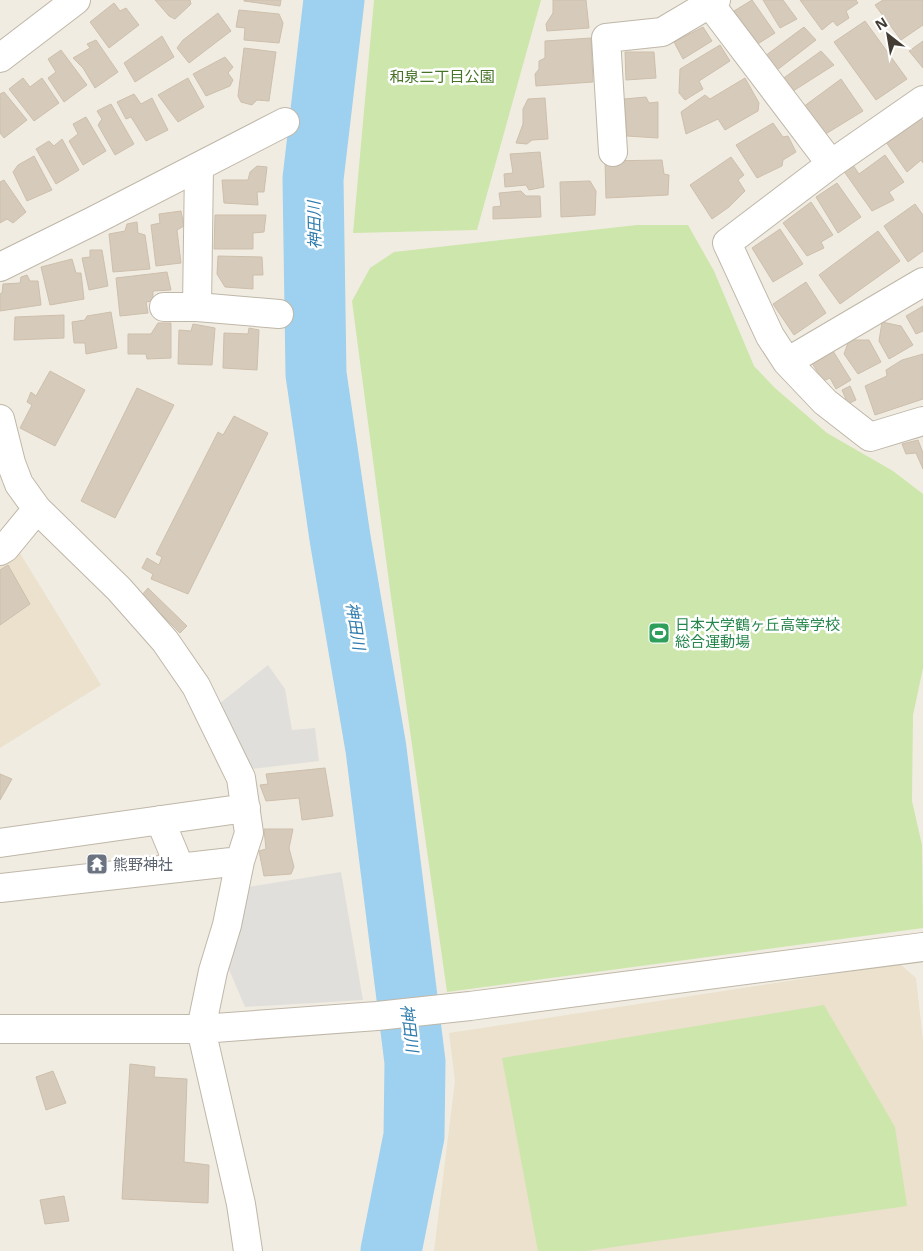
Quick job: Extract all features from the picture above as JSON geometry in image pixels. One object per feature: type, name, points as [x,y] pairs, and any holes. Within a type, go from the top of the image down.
[{"type":"street","points":[[0,58],[76,0]]},
{"type":"street","points":[[613,152],[606,38],[662,32],[713,2],[831,164]]},
{"type":"street","points":[[923,100],[831,164],[727,243],[770,336],[787,362],[824,402],[870,436],[923,421]]},
{"type":"street","points":[[0,267],[285,122]]},
{"type":"street","points":[[197,307],[199,167]]},
{"type":"street","points":[[787,362],[923,282]]},
{"type":"street","points":[[164,306],[279,314]]},
{"type":"street","points":[[0,419],[11,463],[19,484],[37,509],[119,589],[165,641],[196,686],[241,778],[249,833],[240,861],[227,925],[213,971],[201,1029],[241,1204],[248,1251]]},
{"type":"street","points":[[0,551],[5,548],[37,509]]},
{"type":"street","points":[[0,843],[246,808]]},
{"type":"street","points":[[160,820],[180,868]]},
{"type":"street","points":[[0,888],[240,861]]},
{"type":"street","points":[[0,1029],[201,1029],[303,1022],[431,1010],[923,947]]},
{"type":"shaded area","points":[[18,550],[101,685],[0,748],[0,560]]},
{"type":"shaded area","points":[[268,665],[285,689],[292,730],[315,728],[319,761],[251,769],[219,704]]},
{"type":"shaded area","points":[[341,872],[363,1000],[245,1007],[227,965],[248,887]]},
{"type":"shaded area","points":[[900,964],[916,978],[923,1041],[923,1251],[434,1251],[455,1081],[449,1033]]},
{"type":"green space","name":"和泉二丁目公園","points":[[374,0],[541,0],[477,230],[353,233]]},
{"type":"green space","name":"日本大学鶴ヶ丘高等学校 総合運動場","points":[[637,225],[688,225],[714,271],[754,366],[775,388],[827,433],[893,471],[923,494],[923,668],[913,715],[912,801],[922,845],[923,928],[447,992],[391,597],[352,301],[370,268],[394,252]]},
{"type":"green space","points":[[824,1005],[895,1127],[907,1206],[585,1251],[538,1251],[502,1058]]},
{"type":"building","points":[[155,0],[190,0],[191,4],[175,19],[169,16]]},
{"type":"building","points":[[244,0],[281,0],[280,6]]},
{"type":"building","points":[[553,0],[586,0],[589,28],[547,31],[546,24],[553,13]]},
{"type":"building","points":[[752,0],[775,33],[756,45],[734,11]]},
{"type":"building","points":[[763,0],[783,0],[797,19],[780,28]]},
{"type":"building","points":[[800,0],[856,0],[858,3],[846,11],[849,18],[837,26],[833,21],[822,30]]},
{"type":"building","points":[[883,0],[923,0],[923,25],[901,40],[875,5]]},
{"type":"building","points":[[114,3],[120,11],[126,8],[139,25],[109,48],[90,22]]},
{"type":"building","points":[[239,10],[279,14],[283,23],[279,43],[244,40],[245,28],[236,27]]},
{"type":"building","points":[[218,13],[231,31],[189,63],[177,48],[183,40]]},
{"type":"building","points":[[865,21],[907,79],[876,100],[834,42]]},
{"type":"building","points":[[703,27],[712,41],[683,59],[674,42]]},
{"type":"building","points":[[804,27],[816,40],[777,70],[765,56]]},
{"type":"building","points":[[162,36],[174,57],[135,82],[124,63]]},
{"type":"building","points":[[591,38],[593,82],[536,86],[535,74],[539,69],[539,61],[545,58],[545,41]]},
{"type":"building","points":[[96,40],[118,72],[95,88],[83,68],[73,58],[90,48],[87,44]]},
{"type":"building","points":[[923,41],[923,68],[909,51]]},
{"type":"building","points":[[720,45],[730,61],[699,81],[703,89],[685,100],[679,93],[680,69]]},
{"type":"building","points":[[244,48],[276,52],[269,101],[257,100],[252,105],[241,102],[238,96]]},
{"type":"building","points":[[61,50],[87,85],[64,102],[48,78],[56,72],[48,59]]},
{"type":"building","points":[[821,51],[834,65],[790,93],[781,80]]},
{"type":"building","points":[[625,52],[654,52],[656,78],[626,80]]},
{"type":"building","points":[[225,57],[233,67],[228,73],[233,80],[230,86],[206,96],[193,74]]},
{"type":"building","points":[[23,78],[30,87],[42,78],[59,103],[34,121],[9,89]]},
{"type":"building","points":[[188,78],[204,107],[178,122],[158,95]]},
{"type":"building","points":[[745,78],[759,103],[758,111],[725,130],[718,119],[686,134],[681,112],[705,95],[710,99]]},
{"type":"building","points":[[841,79],[863,111],[824,135],[803,107]]},
{"type":"building","points":[[4,92],[27,120],[4,138],[0,133],[0,94]]},
{"type":"building","points":[[134,94],[141,104],[152,98],[168,130],[146,141],[131,117],[126,119],[117,102]]},
{"type":"building","points":[[646,97],[649,103],[658,102],[658,138],[627,136],[624,99]]},
{"type":"building","points":[[545,98],[548,139],[532,140],[527,144],[516,143],[523,124],[523,109],[528,99]]},
{"type":"building","points":[[111,104],[134,144],[115,155],[98,125],[102,119],[97,111]]},
{"type":"building","points":[[918,114],[923,121],[923,163],[921,160],[907,172],[886,142],[904,131],[903,126]]},
{"type":"building","points":[[86,117],[106,151],[83,165],[69,141],[78,134],[73,124]]},
{"type":"building","points":[[773,123],[783,137],[788,136],[796,152],[783,160],[782,166],[757,178],[736,145]]},
{"type":"building","points":[[62,139],[79,170],[56,184],[36,149],[49,141],[54,146]]},
{"type":"building","points":[[540,152],[544,187],[529,190],[526,185],[505,187],[504,174],[513,173],[510,154]]},
{"type":"building","points":[[885,155],[904,182],[889,192],[894,200],[872,211],[843,170],[853,165],[859,174]]},
{"type":"building","points":[[34,156],[52,190],[27,201],[13,172],[18,165]]},
{"type":"building","points":[[731,157],[744,175],[738,180],[745,191],[729,207],[712,219],[690,185]]},
{"type":"building","points":[[662,160],[664,174],[669,175],[668,195],[606,198],[605,161]]},
{"type":"building","points":[[257,166],[267,167],[264,192],[257,192],[258,205],[224,203],[222,180],[248,180],[250,172]]},
{"type":"building","points":[[4,180],[26,212],[13,223],[7,219],[0,223],[0,182]]},
{"type":"building","points":[[590,181],[596,191],[595,215],[561,217],[560,182]]},
{"type":"building","points":[[837,183],[861,217],[838,233],[816,197]]},
{"type":"building","points":[[521,191],[526,196],[540,196],[541,217],[493,219],[493,207],[501,206],[499,193]]},
{"type":"building","points":[[811,202],[833,235],[821,242],[824,248],[807,256],[783,223]]},
{"type":"building","points":[[915,204],[923,215],[923,251],[908,262],[884,226]]},
{"type":"building","points":[[181,211],[184,226],[177,230],[181,263],[156,266],[151,225],[160,223],[159,214]]},
{"type":"building","points":[[215,215],[266,215],[264,232],[253,233],[253,249],[214,249]]},
{"type":"building","points":[[137,222],[138,233],[145,235],[150,269],[113,272],[109,234],[125,231],[127,224]]},
{"type":"building","points":[[780,229],[803,264],[773,282],[752,248]]},
{"type":"building","points":[[878,231],[900,261],[840,304],[819,275]]},
{"type":"building","points":[[90,250],[102,250],[108,286],[89,290],[82,258],[90,257]]},
{"type":"building","points":[[218,256],[262,257],[263,275],[253,275],[253,289],[225,287],[217,274]]},
{"type":"building","points":[[72,259],[76,273],[81,273],[84,299],[50,305],[41,267]]},
{"type":"building","points":[[167,272],[171,290],[153,291],[153,301],[146,302],[148,313],[120,316],[116,278]]},
{"type":"building","points":[[27,275],[30,281],[38,281],[41,305],[0,311],[0,294],[2,293],[3,284],[20,283],[21,277]]},
{"type":"building","points":[[806,282],[826,313],[794,335],[773,304]]},
{"type":"building","points":[[923,306],[923,331],[916,334],[906,316]]},
{"type":"building","points":[[111,312],[117,348],[86,354],[85,343],[74,343],[72,322],[85,320],[87,316]]},
{"type":"building","points":[[64,315],[64,338],[14,340],[15,317]]},
{"type":"building","points":[[882,322],[901,326],[913,345],[889,359],[879,341]]},
{"type":"building","points":[[158,323],[171,323],[171,358],[147,359],[146,354],[128,354],[128,334],[151,334]]},
{"type":"building","points":[[193,324],[215,328],[212,365],[178,364],[179,330],[191,331]]},
{"type":"building","points":[[249,328],[259,330],[257,370],[223,368],[224,333],[248,334]]},
{"type":"building","points":[[849,340],[869,340],[881,362],[858,374],[844,354]]},
{"type":"building","points":[[833,351],[851,380],[836,389],[830,378],[823,381],[812,363]]},
{"type":"building","points":[[923,354],[923,399],[875,415],[865,386],[887,376],[886,370],[902,360]]},
{"type":"building","points":[[50,371],[85,390],[55,446],[20,428],[32,405],[27,402],[31,392],[36,396]]},
{"type":"building","points":[[850,386],[856,400],[848,404],[842,390]]},
{"type":"building","points":[[137,388],[174,405],[115,518],[81,501]]},
{"type":"building","points":[[234,416],[268,433],[188,594],[151,579],[153,574],[142,568],[147,558],[159,565],[162,557],[156,554],[218,432],[223,435]]},
{"type":"building","points":[[918,440],[923,453],[923,469],[916,453],[906,454],[902,444]]},
{"type":"building","points":[[8,565],[30,604],[0,625],[0,570]]},
{"type":"building","points":[[148,588],[187,626],[180,633],[142,595]]},
{"type":"building","points":[[325,768],[333,816],[302,820],[299,798],[266,801],[260,785],[268,784],[266,774]]},
{"type":"building","points":[[0,774],[12,779],[0,800]]},
{"type":"building","points":[[264,829],[293,829],[289,848],[294,867],[291,874],[264,876],[259,851],[266,849]]},
{"type":"building","points":[[130,1064],[155,1067],[154,1077],[187,1079],[184,1162],[209,1165],[208,1203],[122,1199]]},
{"type":"building","points":[[53,1071],[66,1103],[46,1110],[36,1077]]},
{"type":"building","points":[[64,1196],[69,1221],[45,1224],[40,1200]]},
{"type":"waterway","name":"神田川","points":[[334,0],[313,179],[316,374],[340,538],[376,749],[415,1062],[414,1136],[391,1251]]},
{"type":"place","name":"日本大学鶴ヶ丘高等学校 総合運動場","points":[[659,633]]},
{"type":"place","name":"熊野神社","points":[[97,864]]}]
